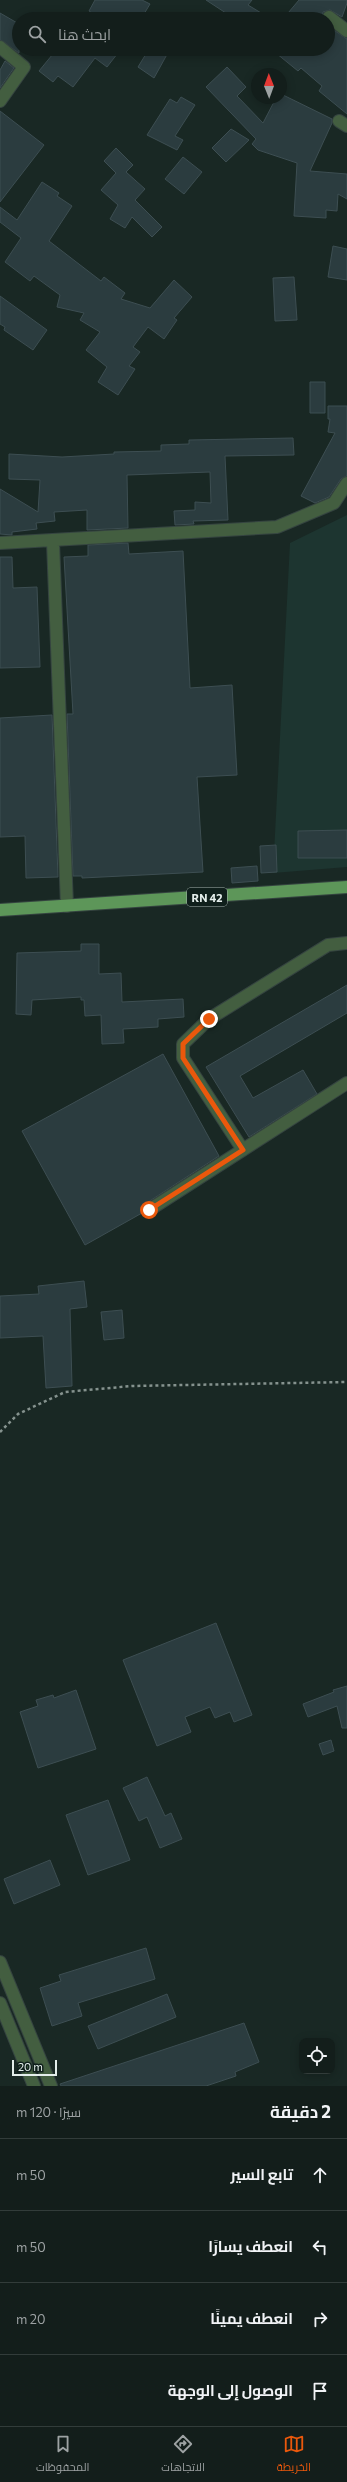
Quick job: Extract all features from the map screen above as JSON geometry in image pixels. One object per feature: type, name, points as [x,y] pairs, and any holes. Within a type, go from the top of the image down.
[{"type":"main road","name":"RN 42","points":[[0,910],[347,887]]},
{"type":"street","points":[[335,22],[347,31]]},
{"type":"street","points":[[0,47],[24,67],[0,101]]},
{"type":"street","points":[[0,544],[278,528],[334,503],[347,483]]},
{"type":"street","points":[[52,542],[67,906]]},
{"type":"street","points":[[243,1150],[183,1058],[183,1044],[209,1019],[328,945],[347,943]]},
{"type":"street","points":[[149,1210],[347,1083]]},
{"type":"street","points":[[0,1962],[51,2086]]},
{"type":"street","points":[[0,2003],[34,2086]]},
{"type":"path","points":[[0,1432],[18,1414],[65,1392],[132,1386],[347,1382]]},
{"type":"shaded area","points":[[347,515],[347,867],[273,873],[290,543]]},
{"type":"building","points":[[95,0],[142,0],[150,4],[145,12],[89,11]]},
{"type":"building","points":[[206,0],[252,0],[248,5],[260,12],[224,12]]},
{"type":"building","points":[[299,0],[347,0],[342,17],[330,10],[323,12],[289,12]]},
{"type":"building","points":[[0,13],[12,20],[12,48],[0,40]]},
{"type":"building","points":[[335,31],[347,39],[347,114],[319,91],[322,86],[301,68],[298,71],[280,56],[335,56]]},
{"type":"building","points":[[51,56],[116,56],[107,67],[95,58],[73,87],[58,76],[53,82],[39,71]]},
{"type":"building","points":[[145,56],[166,56],[154,78],[138,67]]},
{"type":"building","points":[[5,61],[14,68],[0,88],[0,70]]},
{"type":"building","points":[[227,67],[246,87],[237,96],[263,123],[273,104],[287,104],[287,97],[332,119],[332,123],[310,171],[347,174],[347,199],[338,194],[337,211],[326,210],[326,218],[294,216],[297,163],[258,150],[252,144],[256,139],[206,87]]},
{"type":"building","points":[[181,97],[195,105],[175,136],[183,140],[177,150],[147,135],[170,99],[177,103]]},
{"type":"building","points":[[0,111],[44,145],[0,202]]},
{"type":"building","points":[[231,129],[249,140],[226,162],[212,148]]},
{"type":"building","points":[[116,148],[133,165],[126,172],[145,189],[135,200],[162,227],[152,237],[132,217],[125,228],[110,219],[118,205],[101,190],[116,173],[104,161]]},
{"type":"building","points":[[183,157],[202,172],[184,194],[165,179]]},
{"type":"building","points":[[42,182],[59,193],[57,196],[72,206],[49,241],[101,281],[104,277],[125,293],[121,299],[150,308],[174,280],[192,297],[174,318],[177,320],[164,339],[148,327],[133,347],[140,352],[129,366],[135,369],[118,395],[98,382],[107,367],[86,350],[100,332],[80,320],[84,313],[57,307],[60,295],[34,276],[30,281],[5,262],[21,238],[0,222],[0,207],[17,220]]},
{"type":"building","points":[[333,246],[347,249],[347,280],[328,277]]},
{"type":"building","points":[[294,277],[297,320],[275,321],[273,278]]},
{"type":"building","points":[[0,296],[47,330],[33,350],[4,330],[5,327],[0,324]]},
{"type":"building","points":[[310,382],[325,382],[325,413],[310,413]]},
{"type":"building","points":[[328,406],[347,406],[347,476],[341,479],[329,497],[315,503],[301,496],[335,433],[328,432],[330,419],[328,419]]},
{"type":"building","points":[[293,438],[294,455],[225,456],[228,520],[193,521],[194,524],[175,525],[174,511],[195,510],[195,502],[211,503],[210,472],[127,475],[128,528],[87,530],[87,510],[54,512],[55,521],[36,523],[37,529],[12,532],[12,535],[0,534],[0,489],[38,512],[40,480],[9,479],[9,454],[62,457],[114,454],[114,452],[161,451],[161,445],[189,444],[189,440]]},
{"type":"building","points":[[128,543],[129,554],[183,551],[190,688],[232,685],[237,775],[197,777],[203,872],[82,878],[82,876],[73,876],[67,714],[73,714],[64,557],[88,556],[88,545]]},
{"type":"building","points":[[0,557],[12,557],[13,588],[37,587],[40,667],[0,668]]},
{"type":"building","points":[[52,715],[58,877],[26,878],[25,836],[0,837],[0,718]]},
{"type":"building","points":[[347,830],[347,858],[298,858],[298,831]]},
{"type":"building","points":[[276,845],[277,872],[261,873],[260,846]]},
{"type":"building","points":[[257,866],[258,881],[232,883],[231,868]]},
{"type":"building","points":[[81,944],[99,944],[99,974],[121,973],[122,1002],[183,999],[184,1017],[158,1019],[158,1027],[123,1029],[124,1043],[102,1044],[101,1015],[85,1016],[84,1000],[81,1000],[81,997],[32,1000],[31,1015],[16,1014],[17,953],[81,951]]},
{"type":"building","points":[[347,985],[347,1013],[240,1076],[253,1098],[303,1070],[317,1094],[249,1137],[206,1067]]},
{"type":"building","points":[[163,1054],[219,1156],[145,1204],[142,1207],[142,1213],[85,1245],[22,1131]]},
{"type":"building","points":[[84,1281],[87,1307],[70,1309],[72,1386],[46,1388],[43,1336],[0,1338],[0,1296],[39,1294],[38,1286]]},
{"type":"building","points":[[122,1310],[124,1338],[104,1340],[101,1312]]},
{"type":"building","points":[[216,1623],[252,1715],[234,1722],[230,1712],[215,1718],[210,1707],[185,1717],[191,1732],[157,1746],[123,1660]]},
{"type":"building","points":[[347,1686],[347,1728],[342,1728],[337,1706],[308,1717],[303,1704],[334,1692],[333,1690]]},
{"type":"building","points":[[76,1690],[96,1749],[38,1768],[20,1712],[38,1706],[36,1700],[53,1695],[54,1698]]},
{"type":"building","points":[[331,1740],[334,1751],[323,1755],[319,1744]]},
{"type":"building","points":[[147,1777],[165,1816],[171,1813],[182,1839],[160,1848],[147,1817],[139,1821],[123,1788]]},
{"type":"building","points":[[108,1800],[130,1860],[88,1875],[66,1815]]},
{"type":"building","points":[[50,1860],[60,1885],[14,1904],[4,1879]]},
{"type":"building","points":[[146,1948],[155,1979],[78,2003],[82,2016],[52,2026],[40,1988],[61,1981],[59,1975]]},
{"type":"building","points":[[167,1994],[176,2017],[98,2049],[88,2026]]},
{"type":"building","points":[[244,2023],[259,2062],[235,2072],[236,2076],[206,2086],[61,2086],[60,2084]]},
{"type":"route","points":[[149,1210],[243,1150],[183,1058],[183,1044],[209,1019]]}]
